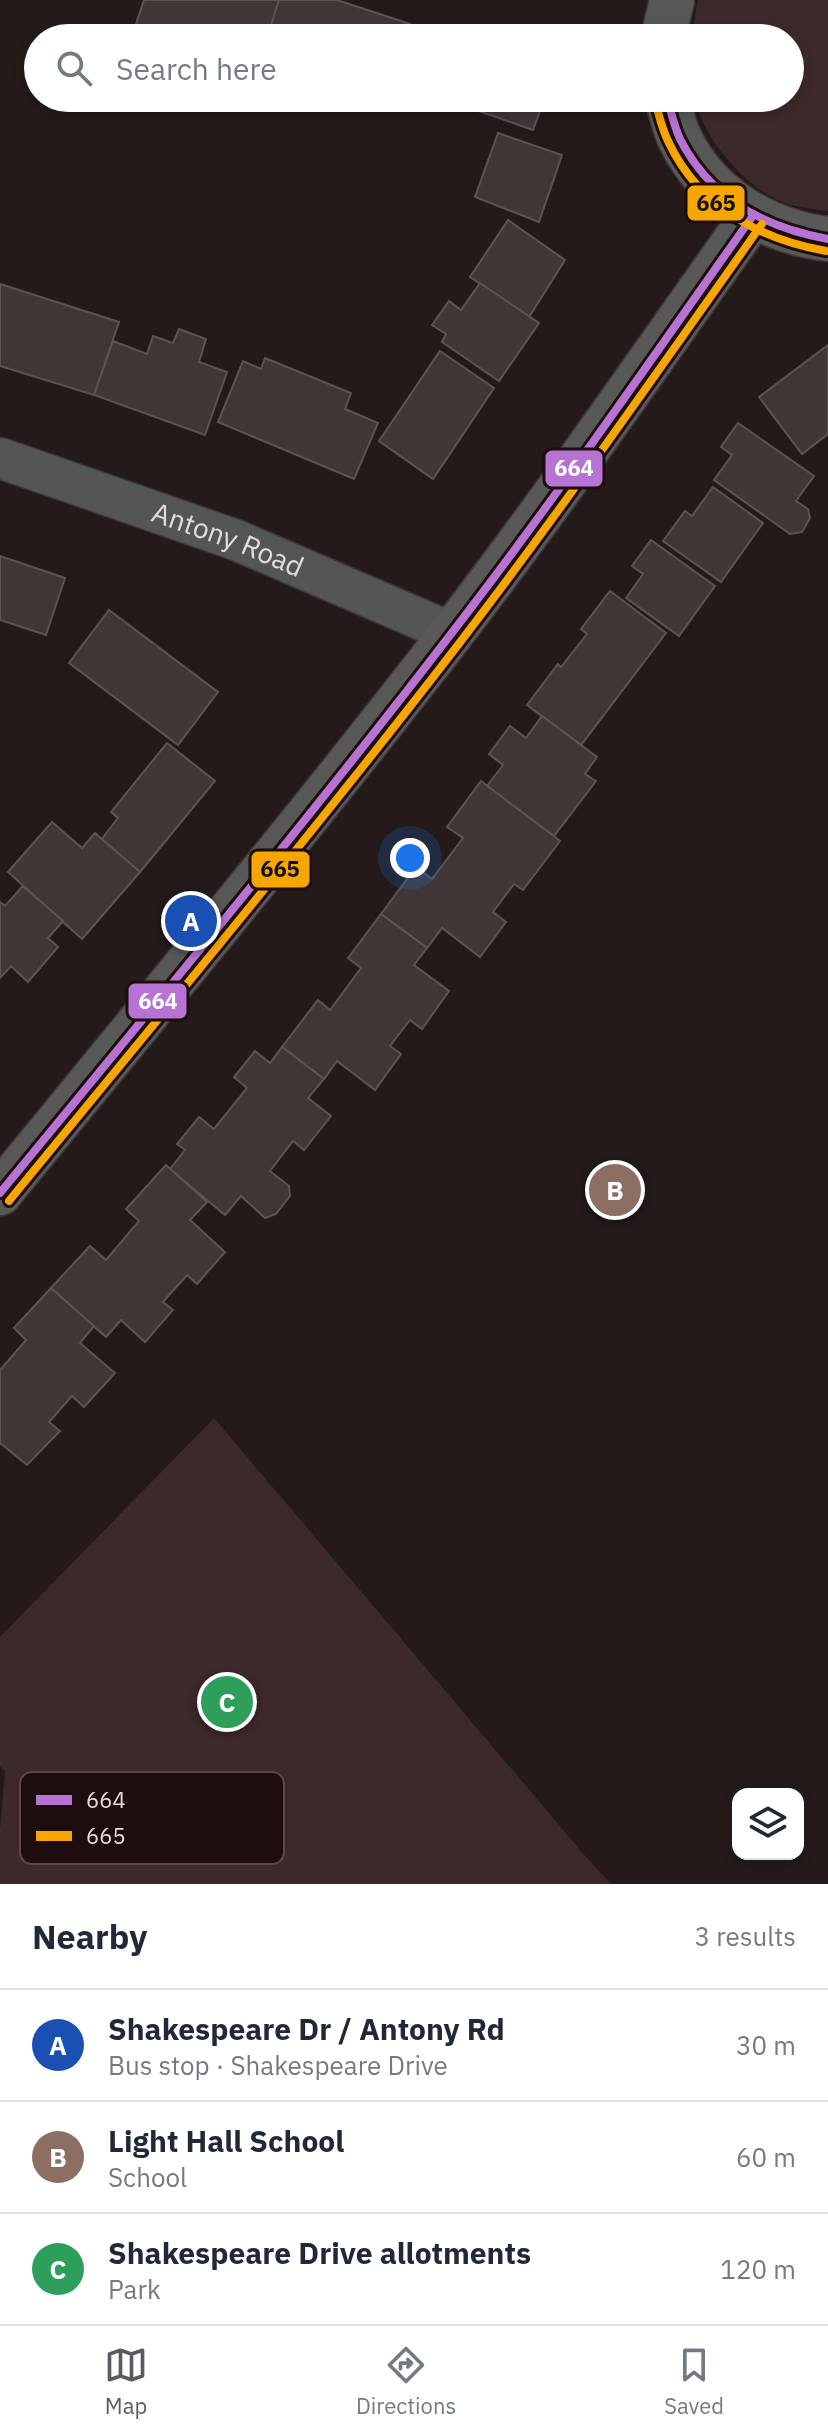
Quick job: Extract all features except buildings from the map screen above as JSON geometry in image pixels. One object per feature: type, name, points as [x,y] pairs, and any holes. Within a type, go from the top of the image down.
[{"type":"street","points":[[666,24],[672,0]]},
{"type":"street","points":[[671,112],[680,140],[711,184],[752,217],[799,235],[828,239]]},
{"type":"street","points":[[0,1193],[452,633],[557,492],[752,217]]},
{"type":"street","name":"Antony Road","points":[[0,458],[236,540],[452,633]]},
{"type":"shaded area","points":[[698,0],[828,0],[828,211],[791,205],[759,189],[730,163],[707,131],[699,112],[804,112],[804,24],[694,24]]},
{"type":"shaded area","points":[[214,1418],[611,1884],[0,1884],[5,1771],[0,1766],[0,1637]]},
{"type":"transit line","name":"665","points":[[658,112],[664,133],[682,165],[714,202],[777,238],[826,251]]},
{"type":"transit line","name":"664","points":[[671,112],[680,139],[692,160],[723,194],[761,218],[828,239]]},
{"type":"transit line","name":"664","points":[[0,1193],[284,846],[451,634],[566,479],[752,217]]},
{"type":"transit line","name":"665","points":[[9,1201],[294,853],[461,641],[576,486],[762,224]]},
{"type":"place","name":"Shakespeare Dr / Antony Rd","points":[[191,921]]},
{"type":"place","name":"Light Hall School","points":[[615,1190]]},
{"type":"place","name":"Shakespeare Drive allotments","points":[[227,1702]]}]
